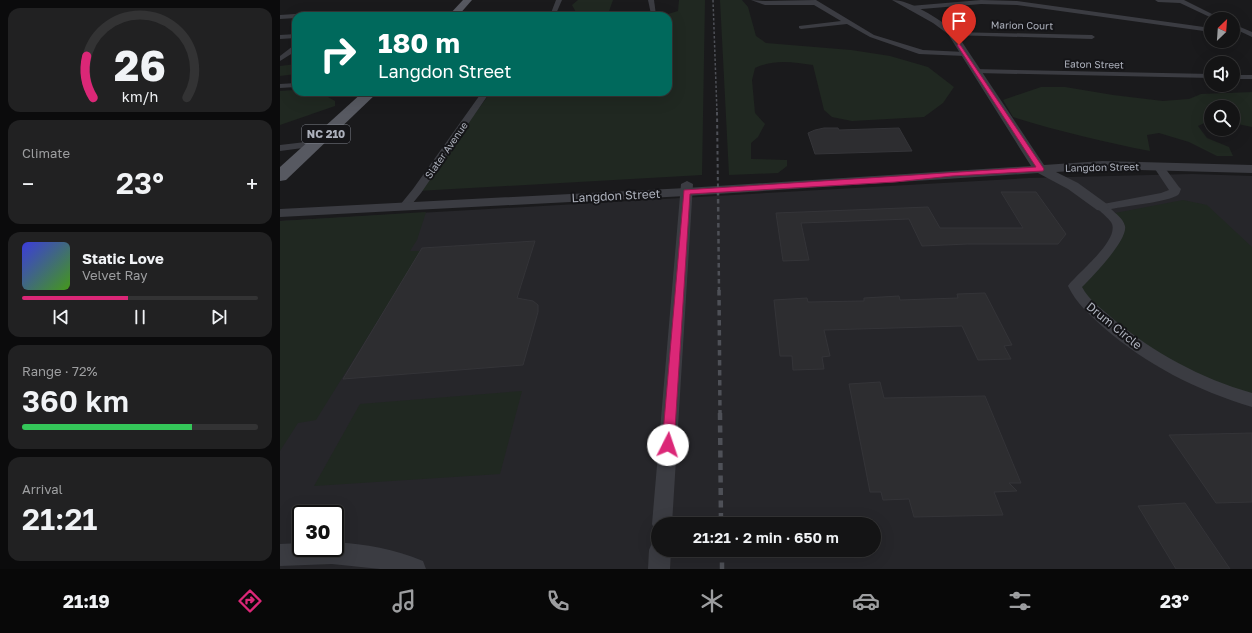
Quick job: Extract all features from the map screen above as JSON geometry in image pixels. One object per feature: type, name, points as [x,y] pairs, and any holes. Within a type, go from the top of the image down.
[{"type":"main road","points":[[457,12],[468,0]]},
{"type":"main road","name":"NC 210","points":[[280,176],[367,96]]},
{"type":"street","points":[[555,12],[559,0]]},
{"type":"street","points":[[651,0],[654,12]]},
{"type":"street","points":[[754,0],[765,3],[814,1],[872,36],[918,51],[965,54]]},
{"type":"street","points":[[895,0],[936,21],[952,34],[977,71],[1000,110],[1040,169],[1079,190],[1102,207],[1164,196],[1174,192],[1175,189],[1158,166]]},
{"type":"street","points":[[1158,0],[1180,0],[1205,12]]},
{"type":"street","points":[[910,8],[974,2],[1017,2],[1204,29]]},
{"type":"street","points":[[280,17],[292,17]]},
{"type":"street","points":[[801,27],[847,22]]},
{"type":"street","points":[[1240,29],[1251,34]]},
{"type":"street","points":[[1240,33],[1251,34]]},
{"type":"street","name":"Marion Court","points":[[952,34],[1092,37]]},
{"type":"street","points":[[280,37],[292,36]]},
{"type":"street","points":[[280,59],[292,51]]},
{"type":"street","name":"Eaton Street","points":[[977,71],[1204,76]]},
{"type":"street","points":[[1240,77],[1252,77]]},
{"type":"street","points":[[280,86],[292,84]]},
{"type":"street","name":"Slater Avenue","points":[[408,202],[483,96]]},
{"type":"street","points":[[280,148],[314,144]]},
{"type":"street","name":"Langdon Street","points":[[280,205],[408,202],[687,188],[895,180],[952,174],[1102,166],[1252,169]]},
{"type":"street","points":[[663,517],[687,188]]},
{"type":"street","name":"Langdon Street","points":[[280,213],[408,202]]},
{"type":"street","name":"Drum Circle","points":[[1102,207],[1117,221],[1119,227],[1118,235],[1094,268],[1075,286],[1081,299],[1112,327],[1148,354],[1170,367],[1220,390],[1252,400]]},
{"type":"street","points":[[280,555],[355,553],[380,558],[416,569]]},
{"type":"street","points":[[659,569],[660,557]]},
{"type":"shaded area","points":[[578,0],[613,0],[609,12],[576,12],[572,5]]},
{"type":"shaded area","points":[[679,0],[705,0],[702,175],[417,191],[488,96],[672,96],[672,13],[678,11]]},
{"type":"shaded area","points":[[720,0],[742,0],[748,7],[756,36],[766,43],[851,50],[890,56],[928,67],[954,87],[943,103],[924,117],[852,121],[832,117],[824,110],[813,65],[776,62],[762,65],[755,68],[752,80],[755,113],[765,124],[758,137],[751,143],[751,159],[787,160],[787,166],[778,173],[729,175]]},
{"type":"shaded area","points":[[292,64],[292,74],[280,76],[280,66]]},
{"type":"shaded area","points":[[1041,87],[1065,87],[1163,101],[1189,99],[1201,94],[1252,92],[1252,127],[1240,124],[1240,100],[1204,100],[1204,123],[1198,126],[1204,136],[1229,147],[1233,156],[1217,156],[1189,142],[1159,133],[1147,135],[1150,151],[1081,136],[1013,117],[1003,100]]},
{"type":"shaded area","points":[[292,90],[292,96],[326,96],[335,101],[335,106],[280,125],[280,91]]},
{"type":"shaded area","points":[[1192,174],[1252,176],[1252,569],[280,569],[280,221],[1029,178]]},
{"type":"shaded area","points":[[1183,200],[1207,205],[1252,247],[1252,400],[1195,380],[1081,299],[1080,280],[1118,235],[1110,214]]},
{"type":"shaded area","points":[[426,212],[417,240],[410,251],[421,251],[316,420],[298,423],[280,451],[280,221]]},
{"type":"shaded area","points":[[522,391],[500,474],[314,486],[360,404]]},
{"type":"building","points":[[824,128],[838,128],[839,130],[899,128],[912,151],[815,154],[808,133]]},
{"type":"building","points":[[1001,192],[1036,192],[1066,234],[1058,244],[968,244],[922,246],[909,219],[801,223],[809,260],[783,261],[776,213],[928,207],[940,228],[1023,228]]},
{"type":"building","points":[[535,241],[517,298],[533,301],[538,305],[538,312],[523,365],[343,379],[422,248]]},
{"type":"building","points":[[985,293],[1012,345],[1004,346],[1011,359],[978,360],[962,326],[824,330],[830,356],[822,357],[824,369],[793,370],[792,356],[780,356],[774,300],[807,298],[808,302],[864,301],[864,298],[899,296],[900,300],[958,298],[957,294]]},
{"type":"building","points":[[880,382],[884,398],[985,396],[1021,483],[1009,483],[1017,491],[994,492],[1003,515],[914,517],[909,499],[883,500],[881,492],[870,492],[849,384]]},
{"type":"building","points":[[1252,433],[1252,502],[1216,503],[1169,435]]},
{"type":"building","points":[[1185,503],[1230,569],[1176,569],[1138,506]]},
{"type":"railway","points":[[713,0],[717,113]]},
{"type":"railway","points":[[717,112],[718,192]]},
{"type":"railway","points":[[718,191],[719,291]]},
{"type":"railway","points":[[719,290],[720,414]]},
{"type":"railway","points":[[720,413],[721,517]]},
{"type":"railway","points":[[722,557],[722,569]]},
{"type":"route","points":[[668,445],[686,192],[895,180],[952,174],[1040,169],[1000,110],[977,71],[959,45]]}]
